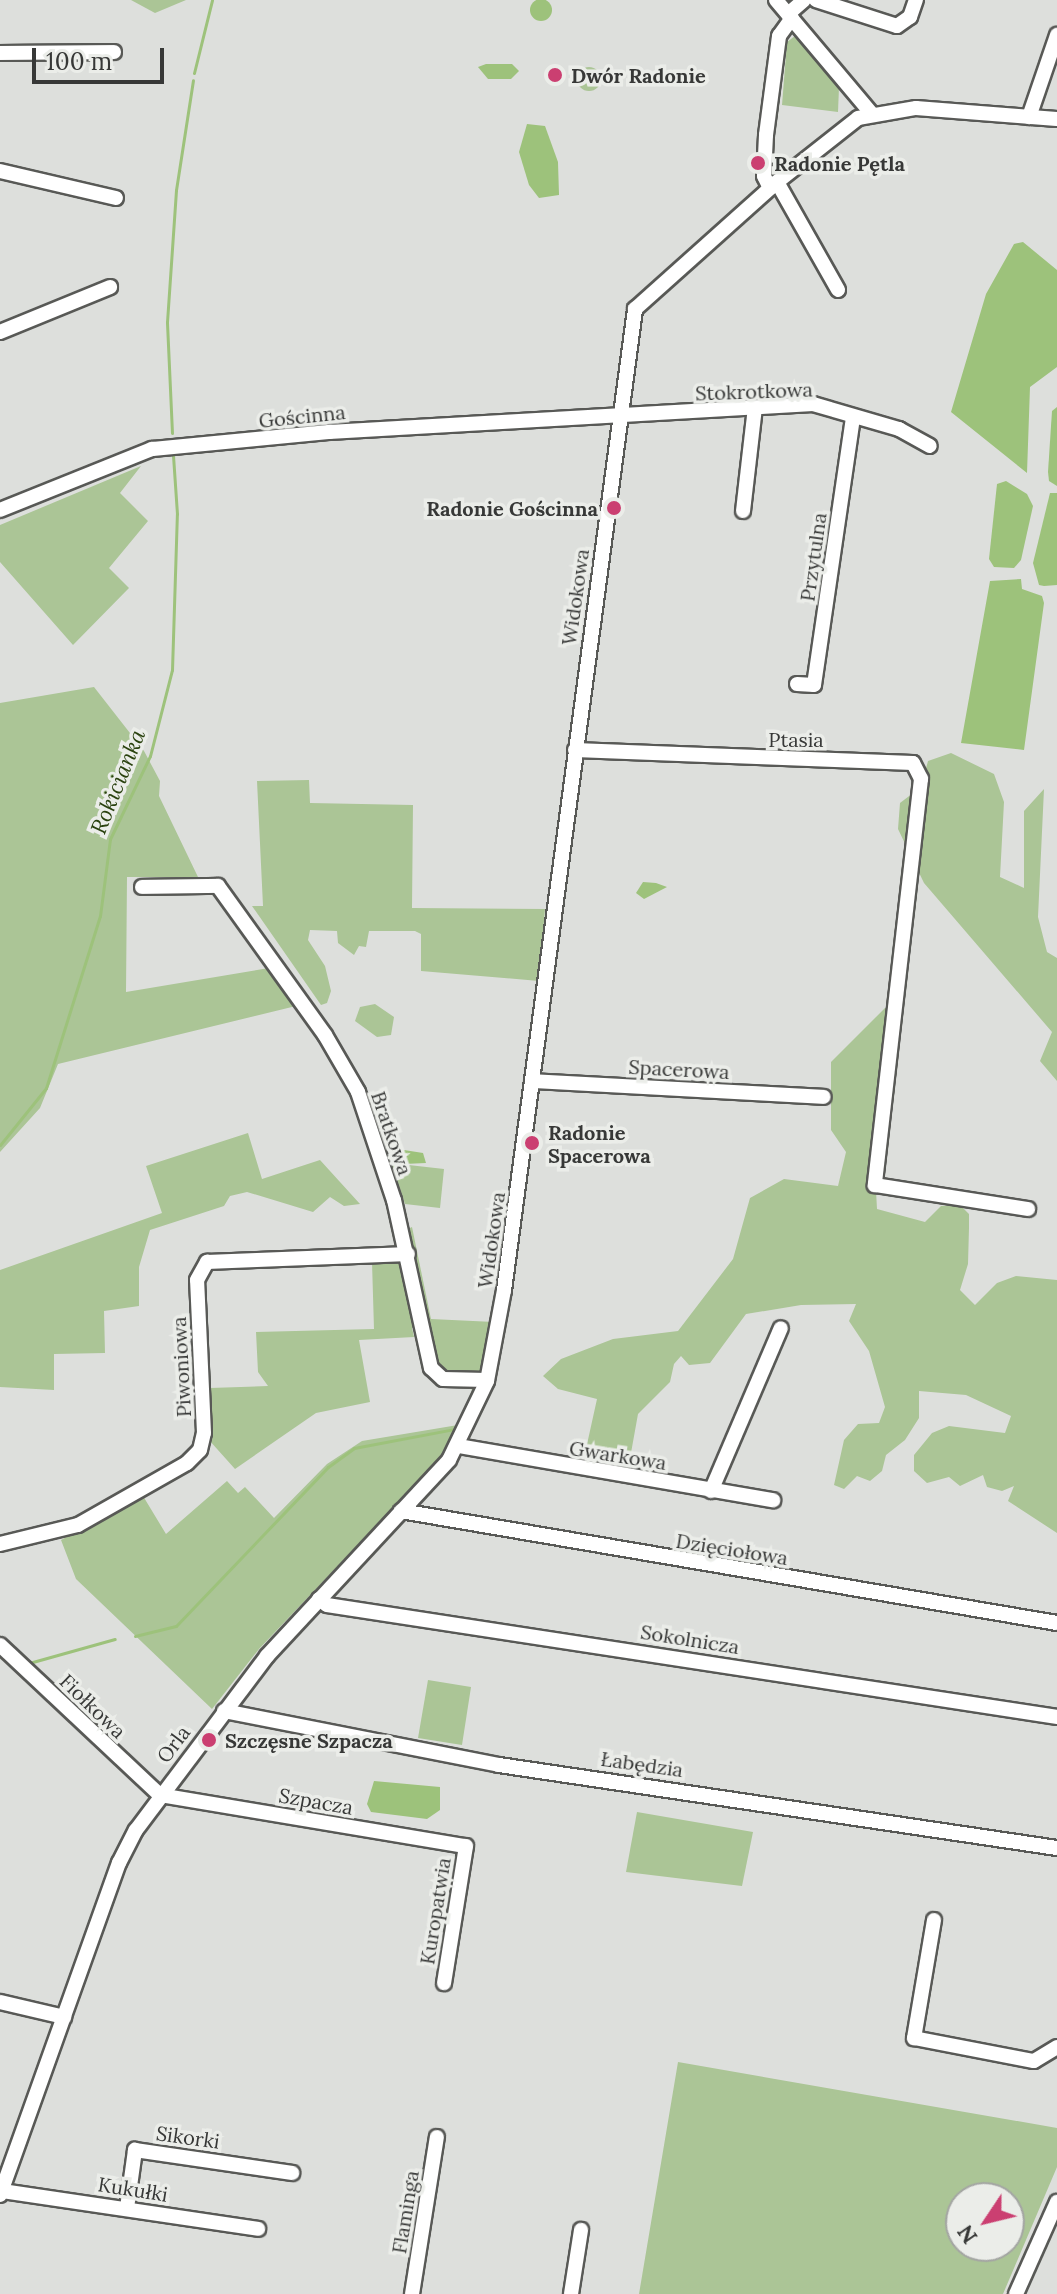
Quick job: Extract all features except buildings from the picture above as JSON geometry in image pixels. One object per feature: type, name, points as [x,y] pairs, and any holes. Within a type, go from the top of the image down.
[{"type":"street","points":[[776,0],[871,113]]},
{"type":"street","points":[[804,0],[779,36],[764,176],[773,185],[838,290]]},
{"type":"street","points":[[816,0],[897,26],[910,17],[916,0]]},
{"type":"street","points":[[1029,117],[1057,35]]},
{"type":"street","points":[[0,53],[114,52]]},
{"type":"street","name":"Widokowa","points":[[487,1381],[532,1081],[631,325],[639,302],[831,136],[871,113],[916,108],[1057,119]]},
{"type":"street","points":[[0,171],[116,198]]},
{"type":"street","points":[[0,332],[110,287]]},
{"type":"street","name":"Stokrotkowa","points":[[621,417],[813,404],[899,429],[930,446]]},
{"type":"street","points":[[743,511],[755,408]]},
{"type":"street","name":"Gościnna","points":[[0,510],[123,458],[172,445],[621,417]]},
{"type":"street","name":"Przytulna","points":[[797,684],[814,685],[853,418]]},
{"type":"street","name":"Ptasia","points":[[575,750],[748,759],[906,759],[921,779],[875,1185],[1028,1209]]},
{"type":"street","name":"Bratkowa","points":[[142,887],[218,886],[325,1035],[358,1092],[408,1254],[436,1376],[487,1381]]},
{"type":"street","name":"Spacerowa","points":[[532,1081],[824,1097]]},
{"type":"street","name":"Piwoniowa","points":[[0,1544],[78,1525],[187,1463],[200,1450],[204,1433],[197,1280],[207,1262],[408,1254]]},
{"type":"street","points":[[711,1491],[781,1328]]},
{"type":"street","name":"Orla","points":[[2,2185],[119,1863],[160,1795],[224,1711],[319,1599],[459,1446],[487,1381]]},
{"type":"street","name":"Gwarkowa","points":[[459,1446],[773,1500]]},
{"type":"street","name":"Dzięciołowa","points":[[401,1511],[410,1517],[1057,1623]]},
{"type":"street","name":"Sokolnicza","points":[[319,1599],[327,1605],[1057,1717]]},
{"type":"street","name":"Fiołkowa","points":[[0,1645],[160,1795]]},
{"type":"street","name":"Łabędzia","points":[[224,1711],[499,1765],[1057,1848]]},
{"type":"street","name":"Szpacza","points":[[160,1795],[466,1846]]},
{"type":"street","name":"Kuropatwia","points":[[444,1983],[466,1846]]},
{"type":"street","points":[[934,1920],[914,2038],[1034,2061],[1057,2047]]},
{"type":"street","points":[[0,2002],[64,2017]]},
{"type":"street","name":"Flaminga","points":[[412,2294],[437,2137]]},
{"type":"street","name":"Sikorki","points":[[127,2208],[135,2150],[292,2173]]},
{"type":"street","name":"Kukułki","points":[[2,2185],[258,2229]]},
{"type":"street","points":[[1016,2294],[1057,2202]]},
{"type":"street","points":[[571,2294],[581,2230]]},
{"type":"shaded area","points":[[541,-1],[549,2],[552,10],[549,18],[541,21],[533,18],[530,10],[533,2]]},
{"type":"shaded area","points":[[131,0],[186,0],[155,13]]},
{"type":"shaded area","points":[[795,36],[839,87],[838,112],[782,105],[787,42]]},
{"type":"shaded area","points":[[512,64],[519,71],[511,79],[488,79],[478,67]]},
{"type":"shaded area","points":[[584,67],[594,67],[601,74],[601,84],[594,91],[584,91],[577,84],[577,74]]},
{"type":"shaded area","points":[[527,124],[545,126],[558,162],[559,195],[539,198],[529,185],[519,152]]},
{"type":"shaded area","points":[[1023,242],[1057,270],[1057,367],[1030,387],[1027,473],[951,412],[986,294],[1014,244]]},
{"type":"shaded area","points":[[1057,407],[1057,486],[1049,481],[1048,472],[1052,411]]},
{"type":"shaded area","points":[[141,466],[120,493],[148,521],[109,568],[129,588],[73,645],[0,562],[0,525]]},
{"type":"shaded area","points":[[1006,481],[1027,494],[1033,506],[1021,560],[1014,568],[994,567],[989,559],[997,484]]},
{"type":"shaded area","points":[[1050,493],[1057,493],[1057,585],[1044,586],[1039,585],[1033,563]]},
{"type":"shaded area","points":[[1021,579],[1022,589],[1042,596],[1044,603],[1024,750],[961,743],[990,581]]},
{"type":"shaded area","points":[[94,687],[144,751],[160,781],[159,796],[198,877],[127,877],[126,992],[269,968],[296,1006],[58,1064],[40,1108],[0,1152],[0,703]]},
{"type":"shaded area","points":[[951,753],[994,774],[1004,802],[1000,877],[1024,888],[1024,811],[1044,789],[1038,917],[1047,952],[1057,958],[1057,1081],[1040,1061],[1052,1032],[924,883],[898,829],[900,803],[921,787],[928,761]]},
{"type":"shaded area","points":[[309,780],[310,803],[413,805],[412,908],[545,909],[539,981],[421,971],[421,934],[415,931],[369,931],[366,947],[359,946],[354,955],[338,943],[337,931],[310,930],[308,940],[325,966],[331,991],[327,1003],[321,1005],[252,906],[263,906],[257,781]]},
{"type":"shaded area","points":[[643,882],[667,887],[644,899],[636,893]]},
{"type":"shaded area","points":[[375,1004],[394,1017],[391,1035],[377,1037],[355,1021],[360,1007]]},
{"type":"shaded area","points":[[894,1007],[873,1135],[877,1209],[925,1222],[941,1206],[960,1205],[969,1214],[969,1228],[968,1264],[960,1290],[975,1305],[997,1283],[1016,1276],[1057,1280],[1057,1533],[1008,1501],[1014,1486],[1002,1491],[987,1487],[983,1475],[960,1486],[949,1477],[927,1483],[914,1471],[914,1455],[932,1433],[949,1426],[1005,1433],[1011,1416],[966,1395],[919,1391],[919,1418],[905,1440],[886,1455],[882,1471],[870,1481],[857,1476],[844,1489],[834,1485],[844,1440],[858,1424],[879,1423],[885,1407],[869,1351],[849,1321],[856,1304],[801,1305],[746,1314],[710,1363],[689,1365],[681,1356],[674,1364],[670,1382],[638,1414],[629,1464],[615,1473],[582,1467],[597,1399],[558,1389],[543,1376],[561,1359],[613,1339],[678,1331],[733,1259],[750,1198],[784,1179],[838,1186],[846,1152],[831,1130],[831,1062],[885,1008]]},
{"type":"shaded area","points":[[248,1133],[262,1179],[320,1160],[360,1204],[344,1206],[330,1197],[313,1212],[247,1192],[230,1196],[224,1206],[150,1230],[139,1267],[139,1306],[104,1311],[105,1353],[54,1354],[54,1390],[0,1387],[0,1270],[162,1213],[146,1166]]},
{"type":"shaded area","points":[[404,1150],[423,1153],[426,1163],[404,1164],[396,1155]]},
{"type":"shaded area","points":[[391,1163],[444,1169],[440,1208],[405,1204]]},
{"type":"shaded area","points":[[412,1227],[431,1319],[494,1322],[482,1373],[437,1374],[406,1230]]},
{"type":"shaded area","points":[[397,1261],[406,1268],[418,1327],[412,1328],[414,1337],[359,1340],[370,1402],[316,1413],[235,1469],[209,1440],[210,1388],[268,1386],[258,1372],[256,1332],[374,1329],[372,1262]]},
{"type":"shaded area","points":[[478,1381],[475,1402],[440,1458],[259,1649],[212,1709],[76,1579],[61,1540],[143,1496],[166,1534],[227,1481],[238,1493],[245,1487],[274,1518],[327,1464],[362,1441],[458,1425],[472,1390],[467,1383]]},
{"type":"shaded area","points":[[428,1680],[471,1687],[462,1745],[418,1738]]},
{"type":"shaded area","points":[[374,1781],[440,1787],[440,1810],[427,1819],[371,1812],[367,1804]]},
{"type":"shaded area","points":[[637,1812],[753,1832],[742,1886],[626,1872]]},
{"type":"shaded area","points":[[678,2062],[1057,2128],[1057,2167],[1025,2242],[1025,2182],[945,2182],[945,2262],[1017,2262],[1003,2294],[639,2294]]},
{"type":"waterway","name":"Rokicianka","points":[[194,73],[212,0]]},
{"type":"waterway","name":"Rokicianka","points":[[172,433],[167,322],[176,190],[193,80]]},
{"type":"waterway","name":"Rokicianka","points":[[0,1145],[46,1088],[100,916],[110,839],[150,756],[172,670],[177,514],[173,455]]},
{"type":"waterway","points":[[135,1636],[176,1626],[328,1467],[354,1448],[455,1429]]},
{"type":"waterway","points":[[29,1663],[115,1639]]},
{"type":"place","name":"Dwór Radonie","points":[[555,75]]},
{"type":"place","name":"Radonie Pętla","points":[[758,163]]},
{"type":"place","name":"Radonie Gościnna","points":[[614,508]]},
{"type":"place","name":"Radonie Spacerowa","points":[[532,1143]]},
{"type":"place","name":"Szczęsne Szpacza","points":[[209,1740]]}]
